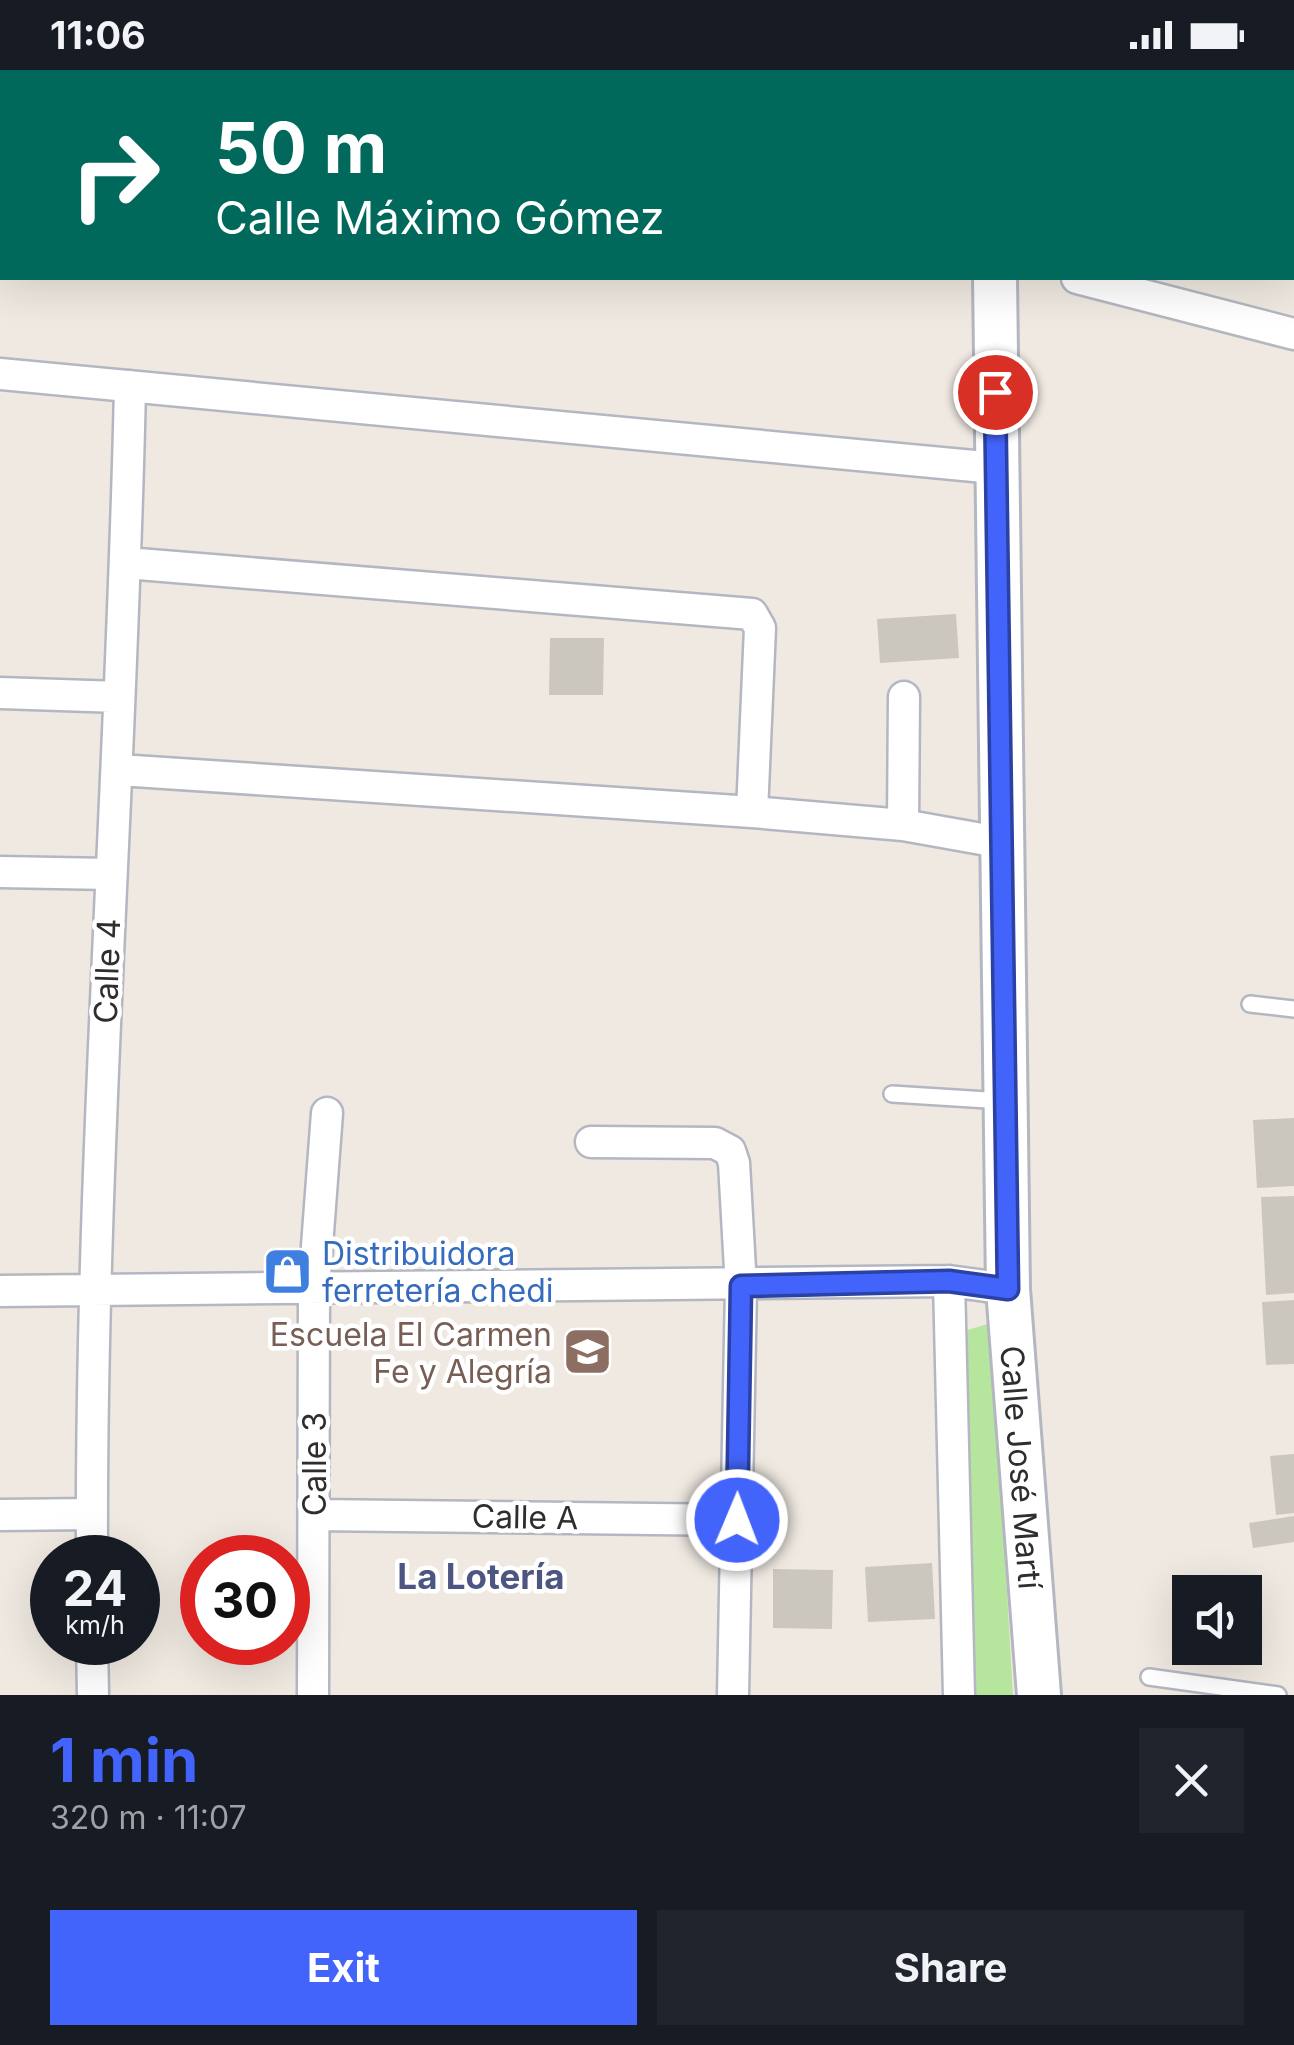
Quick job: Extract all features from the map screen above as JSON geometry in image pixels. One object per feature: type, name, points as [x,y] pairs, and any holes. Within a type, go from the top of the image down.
[{"type":"main road","name":"Calle José Martí","points":[[995,280],[1008,1289],[1040,1695]]},
{"type":"street","points":[[1086,280],[1294,334]]},
{"type":"street","points":[[0,374],[995,468]]},
{"type":"street","name":"Calle 4","points":[[92,1535],[94,1290],[119,770],[130,386]]},
{"type":"street","points":[[126,563],[752,614],[760,628],[752,812]]},
{"type":"street","points":[[0,692],[119,698]]},
{"type":"street","points":[[903,825],[904,697]]},
{"type":"street","points":[[119,770],[752,812],[903,825],[1004,843]]},
{"type":"street","points":[[0,872],[111,874]]},
{"type":"street","name":"Calle 3","points":[[314,1695],[314,1286],[327,1113]]},
{"type":"street","points":[[591,1142],[724,1144],[734,1163],[741,1286],[733,1695]]},
{"type":"street","points":[[0,1292],[949,1281],[1008,1289]]},
{"type":"street","points":[[949,1281],[959,1695]]},
{"type":"street","points":[[0,1515],[92,1514]]},
{"type":"street","name":"Calle A","points":[[314,1515],[737,1520]]},
{"type":"street","points":[[92,1665],[92,1695]]},
{"type":"lane","points":[[1250,1004],[1294,1009]]},
{"type":"lane","points":[[892,1094],[1007,1101]]},
{"type":"lane","points":[[1149,1677],[1278,1695]]},
{"type":"green space","points":[[991,1323],[1013,1695],[975,1695],[964,1331]]},
{"type":"building","points":[[956,614],[959,658],[880,663],[877,619]]},
{"type":"building","points":[[550,638],[604,638],[603,695],[549,695]]},
{"type":"building","points":[[1294,1118],[1294,1186],[1257,1188],[1253,1120]]},
{"type":"building","points":[[1294,1196],[1294,1293],[1266,1295],[1261,1197]]},
{"type":"building","points":[[1294,1300],[1294,1364],[1266,1365],[1262,1302]]},
{"type":"building","points":[[1294,1454],[1294,1513],[1276,1515],[1270,1456]]},
{"type":"building","points":[[1294,1516],[1294,1542],[1253,1548],[1249,1523]]},
{"type":"building","points":[[932,1563],[935,1619],[868,1622],[865,1567]]},
{"type":"building","points":[[773,1569],[833,1570],[832,1629],[773,1628]]},
{"type":"place","name":"Distribuidora ferretería chedi","points":[[287,1271]]},
{"type":"place","name":"Escuela El Carmen Fe y Alegría","points":[[587,1352]]},
{"type":"district","name":"La Lotería","points":[[481,1576]]},
{"type":"route","points":[[737,1520],[741,1286],[949,1281],[1008,1289],[995,392]]}]
